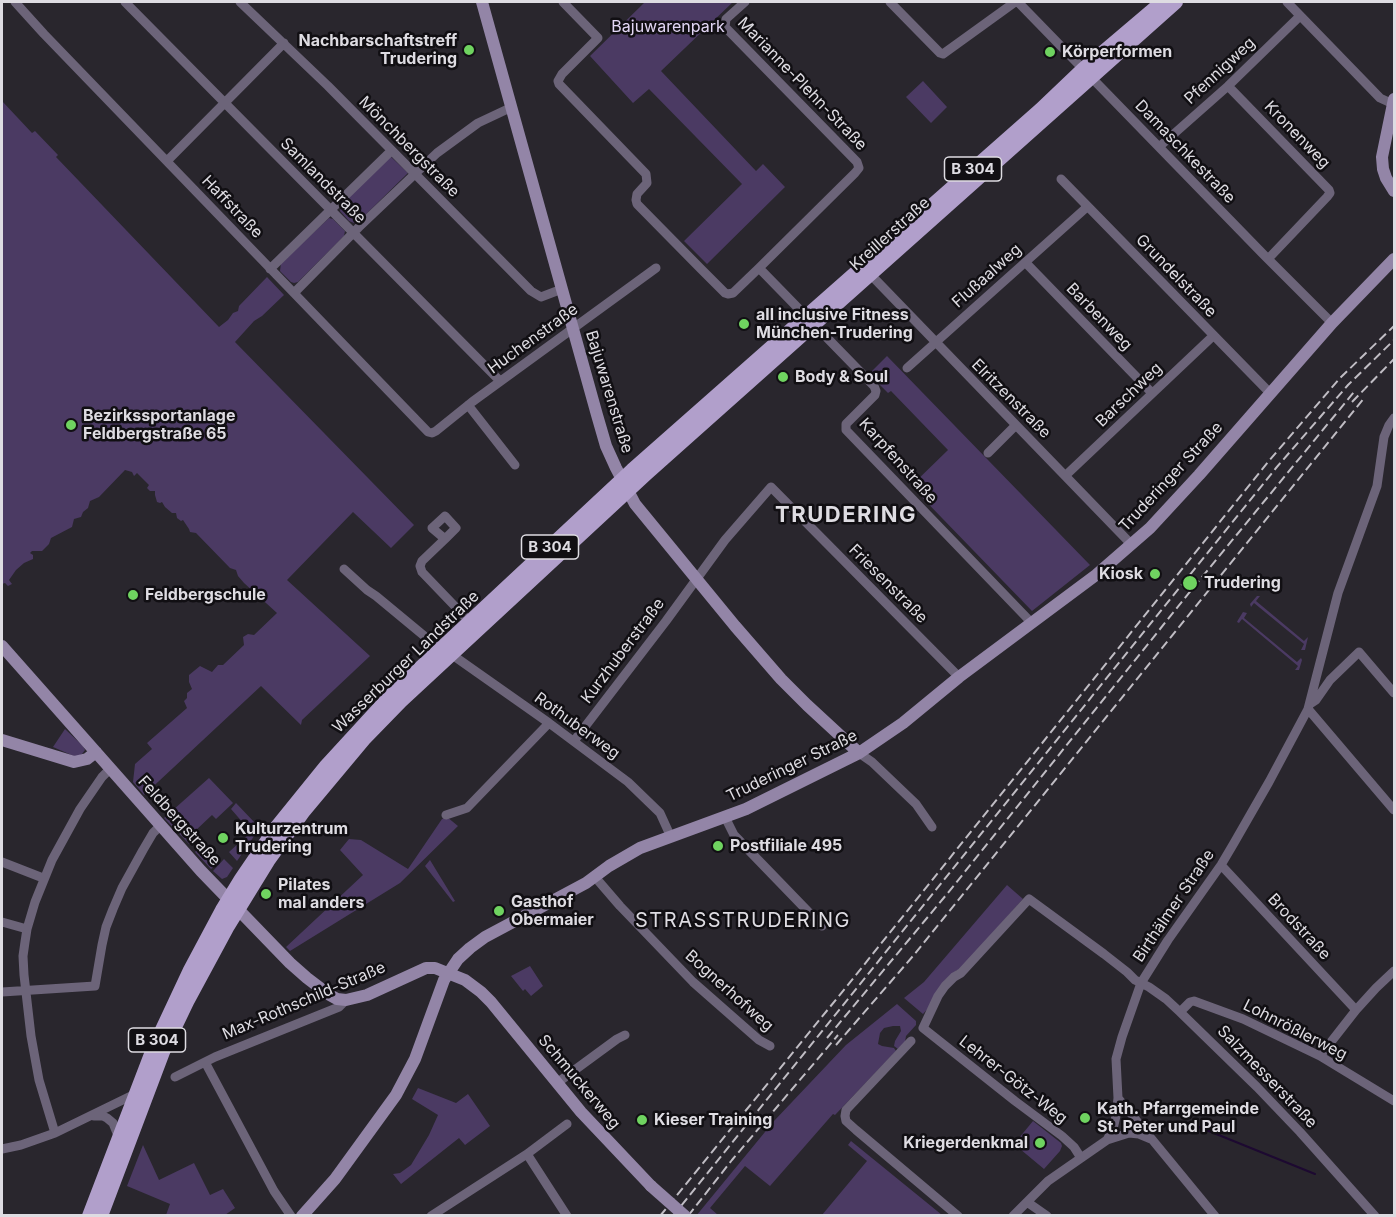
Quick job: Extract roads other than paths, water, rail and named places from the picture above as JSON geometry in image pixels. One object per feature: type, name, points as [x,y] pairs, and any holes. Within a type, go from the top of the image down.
[{"type":"main road","name":"Kreillerstraße","points":[[810,320],[870,274],[1088,73],[1159,2]]},
{"type":"main road","name":"Kreillerstraße","points":[[625,486],[1040,110],[1176,2]]},
{"type":"main road","name":"Wasserburger Landstraße","points":[[446,651],[470,622],[625,486]]},
{"type":"main road","name":"Wasserburger Landstraße","points":[[101,1215],[163,1052],[233,904],[275,829],[326,766],[393,693],[446,651],[625,486]]},
{"type":"main road","name":"Wasserburger Landstraße","points":[[89,1215],[167,1017],[190,970],[233,904]]},
{"type":"street","name":"Samlandstraße","points":[[125,2],[500,381]]},
{"type":"street","name":"Mönchbergstraße","points":[[240,2],[284,43],[531,291],[541,297],[562,289]]},
{"type":"street","name":"Bajuwarenstraße","points":[[482,2],[606,446],[625,486],[635,504],[781,679],[916,804],[932,827]]},
{"type":"street","points":[[563,2],[598,38],[562,74],[558,81],[559,84],[646,174],[647,183],[637,195],[637,204],[725,293],[732,293],[759,268],[810,320]]},
{"type":"street","name":"Marianne-Plehn-Straße","points":[[745,2],[726,19],[725,27],[857,162],[858,168],[759,268]]},
{"type":"street","points":[[890,2],[943,54],[1016,2]]},
{"type":"street","name":"Damaschkestraße","points":[[1016,2],[1332,323]]},
{"type":"street","points":[[1287,2],[1380,98],[1394,102],[1382,157],[1386,178],[1395,191]]},
{"type":"street","name":"Haffstraße","points":[[20,3],[167,161],[428,432]]},
{"type":"street","name":"Pfennigweg","points":[[1159,147],[1228,86],[1300,16]]},
{"type":"street","points":[[167,161],[284,43]]},
{"type":"street","name":"Kronenweg","points":[[1228,86],[1330,193],[1268,259]]},
{"type":"street","points":[[294,293],[437,153],[478,123],[512,107]]},
{"type":"street","points":[[270,269],[391,151]]},
{"type":"street","name":"Grundelstraße","points":[[1061,179],[1270,393]]},
{"type":"street","name":"Flußaalweg","points":[[907,368],[1087,207]]},
{"type":"street","name":"Truderinger Straße","points":[[302,1215],[335,1179],[364,1142],[401,1086],[415,1059],[440,988],[448,972],[464,953],[478,942],[595,877],[630,853],[670,835],[725,817],[859,753],[903,723],[959,677],[1096,575],[1150,528],[1332,323],[1395,259]]},
{"type":"street","name":"Barbenweg","points":[[1025,262],[1152,393]]},
{"type":"street","name":"Huchenstraße","points":[[428,432],[432,433],[656,268]]},
{"type":"street","name":"Elritzenstraße","points":[[870,274],[1131,545]]},
{"type":"street","name":"Karpfenstraße","points":[[810,320],[874,386],[876,391],[875,395],[846,424],[846,430],[1031,624]]},
{"type":"street","name":"Barschweg","points":[[1065,476],[1213,336]]},
{"type":"street","points":[[468,405],[515,465]]},
{"type":"street","name":"Birthälmer Straße","points":[[1107,1140],[1116,1116],[1118,1047],[1141,983],[1185,914],[1221,865],[1309,707],[1338,592],[1377,486],[1384,437],[1395,418]]},
{"type":"street","points":[[988,453],[1016,425]]},
{"type":"street","name":"Kurzhuberstraße","points":[[573,741],[739,522],[771,487]]},
{"type":"street","name":"Friesenstraße","points":[[771,487],[959,677]]},
{"type":"street","points":[[445,540],[422,561],[420,566],[422,572],[470,622]]},
{"type":"street","name":"Rothuberweg","points":[[344,569],[367,590],[446,651],[628,782],[660,813],[670,835]]},
{"type":"street","name":"Feldbergstraße","points":[[2,646],[201,871],[290,963],[327,994],[336,999],[346,1000]]},
{"type":"street","name":"Birthälmer Straße","points":[[1309,707],[1330,680],[1359,652],[1395,693]]},
{"type":"street","points":[[1317,677],[1330,680]]},
{"type":"street","points":[[1309,707],[1395,810]]},
{"type":"street","points":[[446,815],[467,808],[549,723]]},
{"type":"street","points":[[2,740],[74,762],[87,759],[96,752]]},
{"type":"street","points":[[56,1133],[39,1080],[31,1036],[23,956],[27,929],[44,878],[60,844],[80,809],[110,769]]},
{"type":"street","points":[[725,817],[734,835],[822,926]]},
{"type":"street","points":[[2,992],[96,985],[106,927],[113,909],[143,850],[160,825]]},
{"type":"street","points":[[2,862],[44,878]]},
{"type":"street","name":"Brodstraße","points":[[1221,865],[1356,1010]]},
{"type":"street","name":"Bognerhofweg","points":[[595,877],[693,982],[759,1040],[770,1046]]},
{"type":"street","name":"Salzmesserstraße","points":[[923,1028],[945,986],[961,973],[1029,898],[1135,980],[1166,999],[1180,1012],[1300,1132],[1368,1213]]},
{"type":"street","points":[[2,922],[27,929]]},
{"type":"street","points":[[1127,972],[1151,965]]},
{"type":"street","name":"Max-Rothschild-Straße","points":[[175,1077],[268,1034],[339,1007],[346,1000],[367,995],[426,968],[448,972]]},
{"type":"street","points":[[1320,1056],[1356,1010],[1395,971]]},
{"type":"street","name":"Schmuckerweg","points":[[448,972],[465,980],[491,1002],[557,1083],[616,1150],[651,1186],[685,1215]]},
{"type":"street","name":"Lohnrößlerweg","points":[[1180,1012],[1190,1002],[1197,1002],[1274,1033],[1320,1056],[1395,1101]]},
{"type":"street","name":"Lehrer-Götz-Weg","points":[[923,1028],[1062,1136],[1074,1147],[1081,1158]]},
{"type":"street","points":[[557,1083],[624,1035]]},
{"type":"street","points":[[911,1041],[846,1110],[846,1121],[958,1215]]},
{"type":"street","points":[[205,1062],[274,1191],[291,1215]]},
{"type":"street","points":[[2,1149],[56,1133],[135,1094]]},
{"type":"street","points":[[1118,1098],[1215,1215]]},
{"type":"street","points":[[89,1117],[96,1115],[108,1118],[113,1123],[119,1138]]},
{"type":"street","points":[[430,1215],[527,1154],[567,1124]]},
{"type":"street","points":[[1013,1215],[1048,1181],[1107,1140],[1129,1133],[1151,1139]]},
{"type":"street","points":[[527,1154],[567,1215]]},
{"type":"street","points":[[1027,1202],[1047,1215]]},
{"type":"waterway","points":[[1189,1123],[1315,1174]]},
{"type":"railway","points":[[660,1216],[1268,462],[1340,378],[1394,326]]},
{"type":"railway","points":[[673,1216],[1276,468],[1348,385],[1394,340]]},
{"type":"railway","points":[[1352,402],[1394,359]]},
{"type":"railway","points":[[827,1038],[947,894],[1354,392]]},
{"type":"railway","points":[[836,1045],[913,956],[1365,397]]},
{"type":"railway","points":[[688,1216],[732,1160],[838,1035]]},
{"type":"place","name":"Nachbarschaftstreff Trudering","points":[[469,50]]},
{"type":"place","name":"Körperformen","points":[[1050,52]]},
{"type":"place","name":"all inclusive Fitness München-Trudering","points":[[744,324]]},
{"type":"place","name":"Body & Soul","points":[[783,377]]},
{"type":"place","name":"Bezirkssportanlage Feldbergstraße 65","points":[[71,425]]},
{"type":"place","name":"Kiosk","points":[[1155,574]]},
{"type":"place","name":"Trudering","points":[[1190,583]]},
{"type":"place","name":"Feldbergschule","points":[[133,595]]},
{"type":"place","name":"Kulturzentrum Trudering","points":[[223,838]]},
{"type":"place","name":"Postfiliale 495","points":[[718,846]]},
{"type":"place","name":"Pilates mal anders","points":[[266,894]]},
{"type":"place","name":"Gasthof Obermaier","points":[[499,911]]},
{"type":"place","name":"Kath. Pfarrgemeinde St. Peter und Paul","points":[[1085,1118]]},
{"type":"place","name":"Kieser Training","points":[[642,1120]]},
{"type":"place","name":"Kriegerdenkmal","points":[[1040,1143]]},
{"type":"district","name":"TRUDERING","points":[[846,515]]},
{"type":"district","name":"STRASSTRUDERING","points":[[743,921]]},
{"type":"park label","name":"Bajuwarenpark","points":[[668,27]]}]
